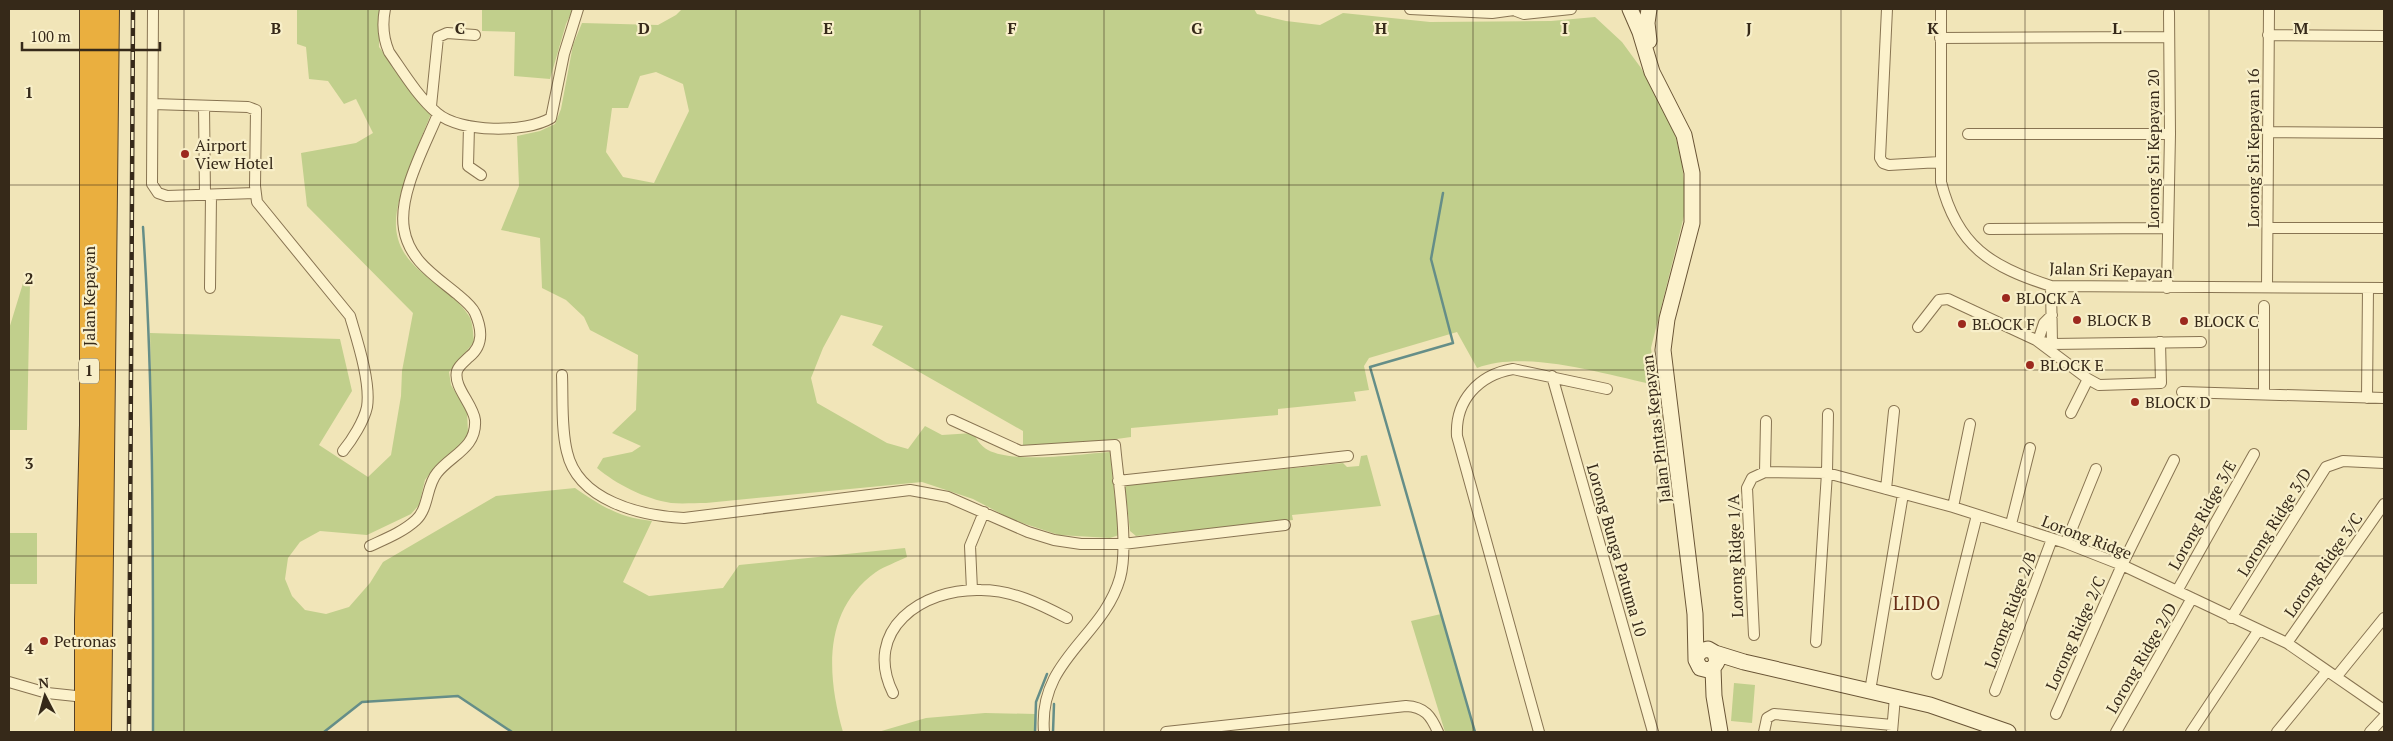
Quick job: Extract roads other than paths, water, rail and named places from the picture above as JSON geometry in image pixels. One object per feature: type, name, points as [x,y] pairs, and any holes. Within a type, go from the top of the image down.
[{"type":"highway","name":"Jalan Kepayan","points":[[85,732],[90,425],[88,250],[90,9]]},
{"type":"highway","name":"Jalan Kepayan","points":[[101,732],[109,9]]},
{"type":"street","points":[[153,9],[152,184],[155,190],[167,196],[255,193]]},
{"type":"street","points":[[385,9],[383,28],[385,43],[389,52],[434,110],[468,126],[517,128],[543,123],[552,118],[564,54],[578,9]]},
{"type":"street","points":[[1410,9],[1464,13],[1519,10],[1524,14],[1571,9]]},
{"type":"street","name":"Jalan Pintas Kepayan","points":[[1630,9],[1640,32],[1652,72],[1684,135],[1692,173],[1692,223],[1667,319],[1663,350],[1695,614],[1697,661],[1716,712]]},
{"type":"street","name":"Jalan Pintas Kepayan","points":[[1649,9],[1647,22],[1652,72]]},
{"type":"street","points":[[1887,9],[1880,158],[1883,163],[1890,166],[1940,162]]},
{"type":"street","name":"Jalan Sri Kepayan","points":[[1941,9],[1940,162],[1946,202],[1956,225],[1972,244],[1991,261],[2019,276],[2051,286],[2384,288]]},
{"type":"street","name":"Lorong Sri Kepayan 16","points":[[2267,287],[2269,9]]},
{"type":"street","name":"Lorong Sri Kepayan 20","points":[[2167,288],[2170,134],[2168,12]]},
{"type":"street","points":[[370,546],[417,519],[424,507],[431,482],[438,472],[460,455],[474,432],[475,421],[472,410],[458,383],[457,372],[460,365],[474,353],[481,342],[481,334],[475,312],[417,260],[407,242],[403,219],[406,194],[434,110],[438,37],[447,33],[475,35]]},
{"type":"street","points":[[2268,36],[2384,36]]},
{"type":"street","points":[[1940,38],[2169,37]]},
{"type":"street","points":[[153,104],[248,107],[256,110],[255,193],[257,202],[350,316],[368,391],[366,408],[343,451]]},
{"type":"street","points":[[204,106],[210,288]]},
{"type":"street","points":[[468,126],[468,166],[481,175]]},
{"type":"street","points":[[2269,132],[2384,133]]},
{"type":"street","points":[[1968,134],[2170,134]]},
{"type":"street","points":[[1989,229],[2168,228]]},
{"type":"street","points":[[2268,228],[2384,228]]},
{"type":"street","points":[[2051,286],[2052,344]]},
{"type":"street","points":[[2367,398],[2368,288]]},
{"type":"street","points":[[1918,327],[1939,300],[1946,298],[2037,341],[2088,379],[2105,386],[2159,384],[2162,379],[2160,342]]},
{"type":"street","points":[[2264,306],[2264,394]]},
{"type":"street","points":[[2037,341],[2044,323],[2052,314]]},
{"type":"street","points":[[2037,341],[2052,344],[2201,342]]},
{"type":"street","points":[[1539,732],[1457,436],[1456,422],[1464,399],[1472,390],[1490,376],[1512,369],[1607,389]]},
{"type":"street","points":[[562,375],[565,441],[573,468],[592,490],[613,502],[660,516],[684,518],[910,490],[948,497],[1028,532],[1054,540],[1081,544],[1122,544],[1285,525]]},
{"type":"street","name":"Lorong Bunga Patuma 10","points":[[1552,376],[1653,732]]},
{"type":"street","points":[[2071,413],[2088,379]]},
{"type":"street","points":[[2182,392],[2384,398]]},
{"type":"street","points":[[1886,489],[1894,411]]},
{"type":"street","points":[[1816,642],[1827,473],[1828,414]]},
{"type":"street","points":[[952,420],[1020,451],[1115,445],[1122,544],[1120,578],[1110,600],[1064,662],[1049,689],[1044,713],[1044,732]]},
{"type":"street","points":[[1766,421],[1766,472]]},
{"type":"street","points":[[1953,507],[1970,424]]},
{"type":"street","points":[[2011,524],[2030,448]]},
{"type":"street","name":"Lorong Ridge 3/E","points":[[2177,591],[2254,454]]},
{"type":"street","points":[[1118,481],[1348,456]]},
{"type":"street","name":"Lorong Ridge 2/C","points":[[2056,714],[2122,565],[2174,460]]},
{"type":"street","name":"Lorong Ridge 3/D","points":[[2231,618],[2326,467],[2343,461],[2384,463]]},
{"type":"street","points":[[2066,543],[2096,469]]},
{"type":"street","name":"Lorong Ridge","points":[[1752,478],[1766,472],[1827,473],[1953,507],[2066,543],[2122,565],[2258,631],[2287,643],[2384,710]]},
{"type":"street","name":"Lorong Ridge 1/A","points":[[1752,478],[1746,488],[1754,635]]},
{"type":"street","points":[[1870,691],[1903,494]]},
{"type":"street","name":"Lorong Ridge 3/C","points":[[2287,643],[2384,504]]},
{"type":"street","points":[[972,590],[970,546],[984,512]]},
{"type":"street","points":[[1937,674],[1977,515]]},
{"type":"street","name":"Lorong Ridge 2/B","points":[[1996,691],[2052,539]]},
{"type":"street","points":[[893,694],[885,675],[883,656],[886,640],[895,626],[906,615],[931,600],[950,593],[972,590],[1010,593],[1068,618]]},
{"type":"street","name":"Lorong Ridge 2/D","points":[[2116,732],[2192,598]]},
{"type":"street","name":"Jalan Pintas Kepayan","points":[[1695,614],[1701,636],[1714,659]]},
{"type":"street","points":[[2337,676],[2384,618]]},
{"type":"street","points":[[2190,732],[2258,631]]},
{"type":"street","points":[[1714,659],[1744,662],[1895,697],[1950,711],[2008,732]]},
{"type":"street","points":[[1697,661],[1705,670],[1714,659]]},
{"type":"street","points":[[1714,659],[1716,712],[1720,732]]},
{"type":"street","points":[[2277,732],[2327,671]]},
{"type":"street","points":[[9,682],[47,693],[85,697]]},
{"type":"street","points":[[1764,732],[1767,718],[1774,714],[1892,729],[1895,697]]},
{"type":"street","points":[[1166,732],[1406,706],[1423,709],[1429,714],[1438,732]]},
{"type":"street","points":[[2370,732],[2384,717]]},
{"type":"waterway","points":[[1443,193],[1431,259],[1453,343],[1370,367],[1475,732]]},
{"type":"waterway","points":[[143,227],[151,416],[153,732]]},
{"type":"waterway","points":[[1035,732],[1036,702],[1047,674]]},
{"type":"waterway","points":[[324,732],[362,702],[458,696],[512,732]]},
{"type":"waterway","points":[[1053,732],[1054,704]]},
{"type":"railway","points":[[129,732],[133,9]]},
{"type":"place","name":"Airport View Hotel","points":[[185,154]]},
{"type":"place","name":"BLOCK A","points":[[2006,298]]},
{"type":"place","name":"BLOCK B","points":[[2077,320]]},
{"type":"place","name":"BLOCK C","points":[[2184,321]]},
{"type":"place","name":"BLOCK F","points":[[1962,324]]},
{"type":"place","name":"BLOCK E","points":[[2030,365]]},
{"type":"place","name":"BLOCK D","points":[[2135,402]]},
{"type":"place","name":"Petronas","points":[[44,641]]},
{"type":"district","name":"LIDO","points":[[1917,603]]}]
